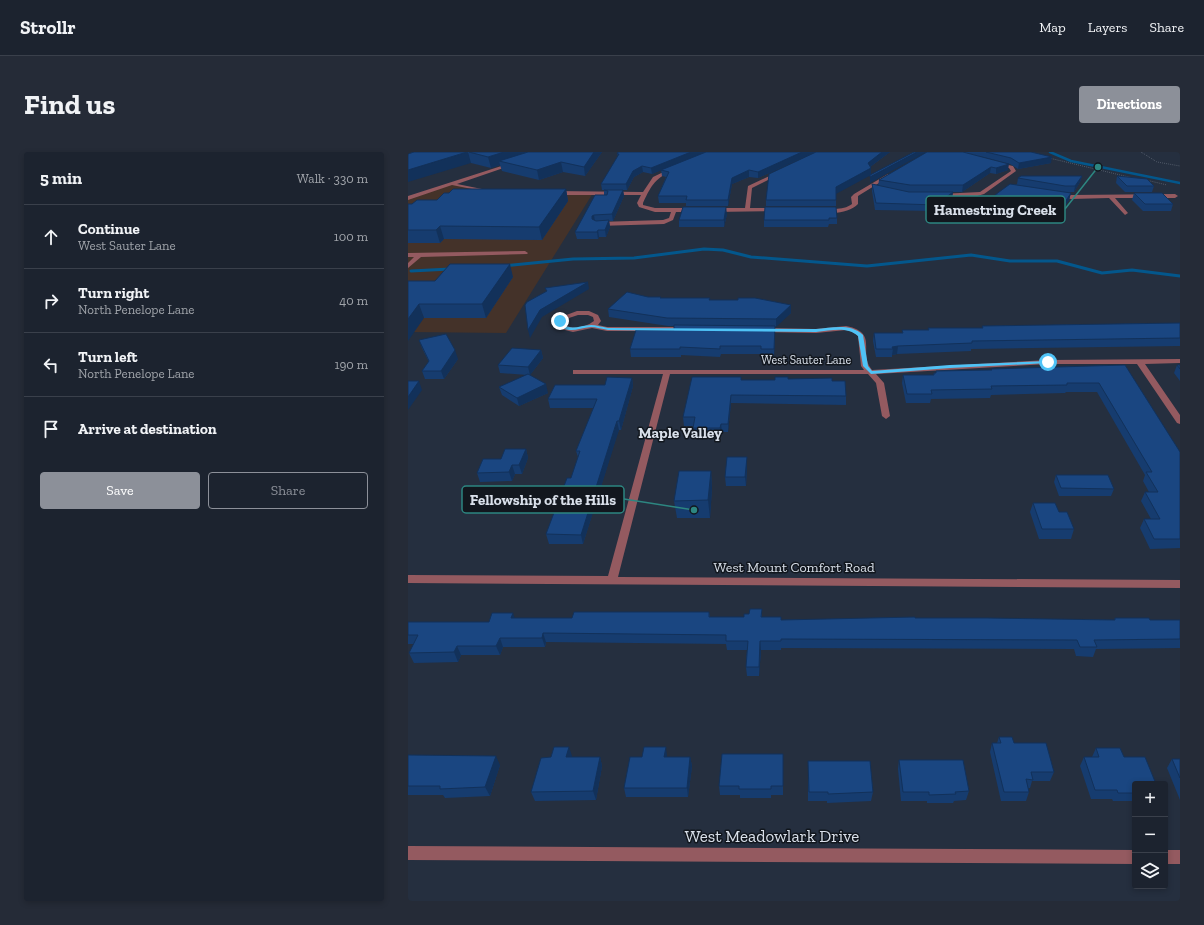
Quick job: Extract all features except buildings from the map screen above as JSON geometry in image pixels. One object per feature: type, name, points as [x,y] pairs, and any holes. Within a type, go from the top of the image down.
[{"type":"street","points":[[930,196],[978,195],[1014,170],[1013,168],[993,162]]},
{"type":"street","points":[[408,198],[516,163]]},
{"type":"street","points":[[680,166],[655,176],[640,203],[644,208],[655,210],[703,210]]},
{"type":"street","points":[[747,210],[750,187],[787,169]]},
{"type":"street","points":[[821,210],[843,210],[853,207],[855,204],[854,197],[856,194],[894,173]]},
{"type":"street","points":[[452,184],[493,192]]},
{"type":"street","points":[[995,184],[1002,186]]},
{"type":"street","points":[[869,187],[876,189]]},
{"type":"street","points":[[546,193],[645,194]]},
{"type":"street","points":[[1047,194],[1071,197],[1175,196]]},
{"type":"street","points":[[1110,197],[1125,212]]},
{"type":"street","points":[[597,224],[664,222],[671,218],[674,210]]},
{"type":"street","points":[[710,210],[784,210]]},
{"type":"street","points":[[408,255],[525,253]]},
{"type":"street","points":[[408,266],[419,255]]},
{"type":"street","points":[[592,326],[598,321],[596,316],[583,313],[566,316],[560,324],[564,328],[569,329],[581,329],[592,326],[608,329],[698,329]]},
{"type":"street","points":[[755,330],[816,330],[842,328],[855,330],[861,335],[866,366],[880,383],[886,416]]},
{"type":"street","points":[[1139,361],[1180,420]]},
{"type":"street","name":"West Sauter Lane","points":[[576,372],[871,372],[1041,362],[1180,361]]},
{"type":"street","points":[[612,580],[668,372]]},
{"type":"street","name":"West Mount Comfort Road","points":[[409,581],[612,580],[1180,584]]},
{"type":"street","name":"West Meadowlark Drive","points":[[408,854],[1132,857]]},
{"type":"street","points":[[1168,857],[1180,857]]},
{"type":"path","points":[[1141,152],[1157,162],[1180,166]]},
{"type":"path","points":[[1046,158],[1136,178]]},
{"type":"path","points":[[1144,180],[1172,186]]},
{"type":"shaded area","points":[[452,184],[482,191],[593,193],[506,333],[408,332],[408,198]]},
{"type":"waterway","points":[[1050,152],[1071,161],[1180,183]]},
{"type":"waterway","points":[[504,266],[573,259],[634,258],[704,249],[723,250],[751,257],[867,266],[971,255],[1010,261],[1057,261],[1102,273],[1132,270],[1180,276]]},
{"type":"waterway","points":[[411,271],[450,269]]},
{"type":"place","name":"Hamestring Creek","points":[[1098,167]]},
{"type":"place","name":"Fellowship of the Hills","points":[[694,510]]},
{"type":"district","name":"Maple Valley","points":[[680,433]]},
{"type":"route","points":[[560,321],[561,326],[564,328],[575,330],[592,326],[608,329],[816,330],[846,328],[855,330],[861,335],[866,366],[871,372],[1048,362]]}]
